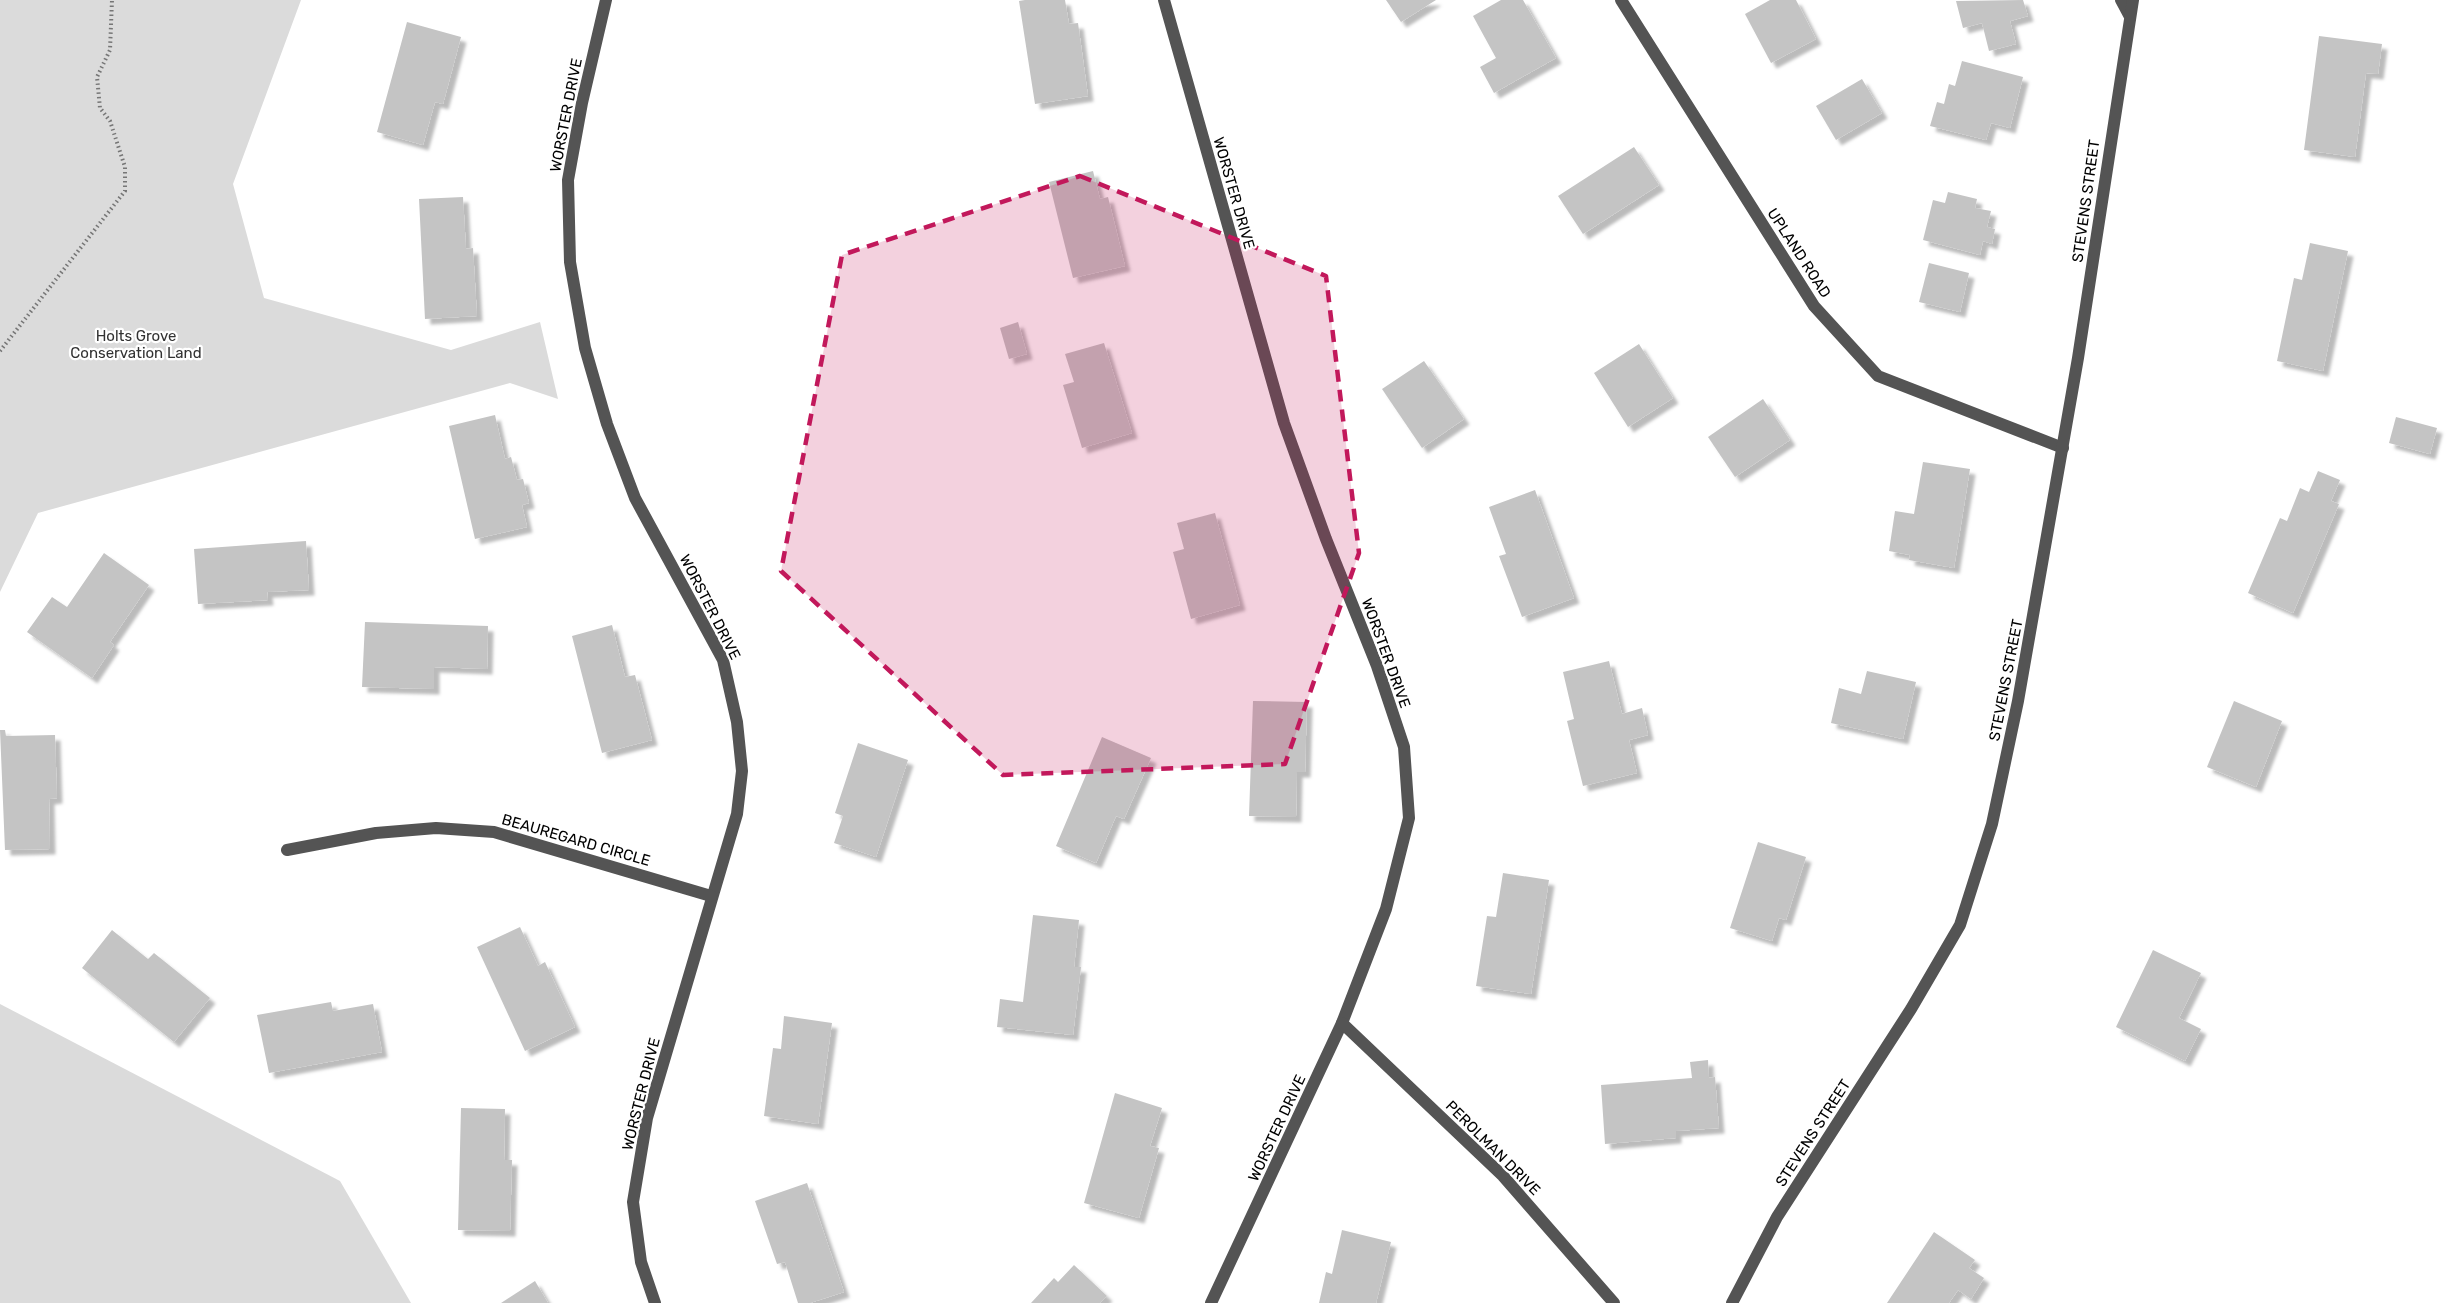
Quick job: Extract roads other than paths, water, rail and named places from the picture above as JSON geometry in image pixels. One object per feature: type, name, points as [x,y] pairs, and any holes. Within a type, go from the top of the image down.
[{"type":"street","name":"WORSTER DRIVE","points":[[606,0],[582,103],[568,180],[570,262],[585,348],[607,424],[635,498],[723,660],[737,722],[742,771],[737,814],[647,1118],[633,1202],[641,1262],[656,1303]]},
{"type":"street","name":"WORSTER DRIVE","points":[[1164,0],[1284,423],[1377,666],[1404,747],[1409,818],[1386,909],[1342,1023],[1211,1303]]},
{"type":"street","name":"UPLAND ROAD","points":[[1621,0],[1814,306],[1878,376],[2063,448]]},
{"type":"street","points":[[2121,0],[2129,15]]},
{"type":"street","name":"STEVENS STREET","points":[[1732,1303],[1777,1217],[1911,1010],[1960,925],[1992,824],[2018,701],[2063,448],[2133,0]]},
{"type":"street","name":"BEAUREGARD CIRCLE","points":[[287,850],[388,832],[436,828],[494,832],[711,896]]},
{"type":"street","name":"PEROLMAN DRIVE","points":[[1342,1023],[1503,1176],[1614,1303]]},
{"type":"park label","name":"Holts Grove Conservation Land","points":[[136,344]]}]
